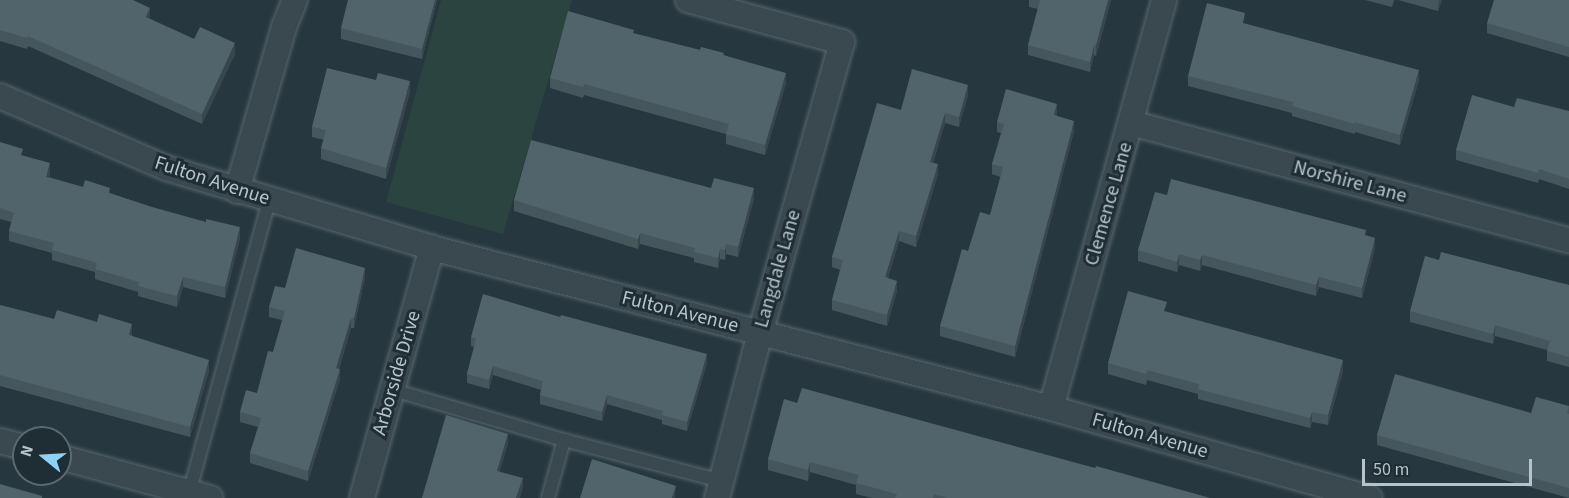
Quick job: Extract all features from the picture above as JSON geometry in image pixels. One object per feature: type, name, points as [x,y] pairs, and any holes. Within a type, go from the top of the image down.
[{"type":"street","points":[[237,191],[284,27],[295,0]]},
{"type":"street","name":"Langdale Lane","points":[[688,0],[842,42],[760,333],[719,489]]},
{"type":"street","name":"Clemence Lane","points":[[1051,408],[1164,0]]},
{"type":"street","name":"Fulton Avenue","points":[[0,96],[166,168],[237,191],[432,248],[1051,408],[1337,494],[1370,498]]},
{"type":"street","name":"Norshire Lane","points":[[1131,123],[1569,240]]},
{"type":"street","name":"Arborside Drive","points":[[362,498],[432,248]]},
{"type":"street","points":[[72,460],[196,496]]},
{"type":"lane","points":[[196,496],[269,200]]},
{"type":"lane","points":[[393,390],[564,440],[719,489]]},
{"type":"lane","points":[[548,498],[564,440]]},
{"type":"green space","points":[[441,0],[572,0],[503,234],[386,202]]},
{"type":"building","points":[[0,0],[133,0],[150,8],[146,17],[194,39],[200,27],[235,43],[202,114],[28,36],[27,38],[0,30]]},
{"type":"building","points":[[348,0],[435,0],[422,49],[341,28]]},
{"type":"building","points":[[1040,0],[1108,0],[1090,62],[1028,45]]},
{"type":"building","points":[[1494,0],[1569,0],[1569,47],[1487,23]]},
{"type":"building","points":[[1207,3],[1245,13],[1243,23],[1419,70],[1400,135],[1292,106],[1293,102],[1188,76]]},
{"type":"building","points":[[568,11],[634,30],[633,33],[700,50],[701,47],[724,53],[723,55],[786,73],[765,145],[726,134],[729,124],[584,84],[583,87],[550,78]]},
{"type":"building","points":[[327,68],[376,80],[378,73],[410,81],[386,168],[321,148],[326,130],[312,127]]},
{"type":"building","points":[[912,69],[968,85],[959,117],[945,113],[930,162],[938,164],[916,236],[899,231],[885,277],[897,281],[887,315],[832,300],[843,260],[832,257],[877,103],[901,110]]},
{"type":"building","points":[[1006,89],[1057,104],[1054,115],[1074,121],[1015,346],[940,326],[962,249],[968,251],[980,212],[990,215],[1003,167],[992,164],[1004,124],[997,122]]},
{"type":"building","points":[[1472,95],[1514,107],[1517,98],[1569,111],[1569,179],[1539,169],[1538,173],[1456,150]]},
{"type":"building","points":[[531,140],[711,188],[714,178],[754,188],[738,247],[726,244],[725,250],[720,249],[718,258],[694,252],[695,248],[640,233],[638,239],[514,200]]},
{"type":"building","points":[[0,142],[23,149],[21,155],[50,163],[46,177],[83,187],[85,180],[110,188],[109,193],[152,207],[206,222],[206,219],[240,227],[225,287],[183,277],[177,296],[138,286],[139,282],[95,269],[97,263],[52,250],[54,243],[9,231],[14,213],[0,208]]},
{"type":"building","points":[[1171,179],[1366,230],[1365,235],[1375,238],[1362,288],[1319,277],[1316,285],[1202,255],[1200,260],[1179,254],[1177,262],[1138,250],[1155,192],[1167,195]]},
{"type":"building","points":[[296,248],[365,268],[354,318],[351,318],[336,368],[340,369],[308,471],[250,453],[261,418],[240,412],[246,390],[257,393],[268,351],[273,352],[285,311],[269,307],[275,286],[285,288]]},
{"type":"building","points":[[1441,252],[1569,285],[1569,357],[1547,351],[1550,341],[1495,325],[1493,334],[1410,311],[1425,256],[1439,260]]},
{"type":"building","points":[[1128,291],[1167,302],[1164,311],[1343,360],[1328,415],[1312,412],[1310,418],[1198,389],[1199,384],[1147,370],[1146,374],[1108,363]]},
{"type":"building","points":[[483,294],[560,317],[561,315],[707,354],[687,422],[662,415],[663,411],[607,395],[602,412],[540,395],[543,381],[493,366],[489,380],[467,374],[476,339],[471,337]]},
{"type":"building","points":[[0,305],[54,319],[57,310],[97,322],[99,314],[132,324],[129,335],[209,360],[190,427],[0,375]]},
{"type":"building","points":[[1395,374],[1531,413],[1536,397],[1569,406],[1567,413],[1569,414],[1569,488],[1377,435]]},
{"type":"building","points":[[802,388],[1210,498],[948,498],[934,494],[933,498],[895,498],[897,494],[856,483],[859,475],[810,462],[808,470],[768,459],[784,399],[797,403]]},
{"type":"building","points":[[446,415],[508,434],[497,471],[523,478],[516,498],[422,498]]},
{"type":"building","points":[[592,459],[676,486],[672,498],[580,498]]},
{"type":"building","points":[[0,484],[42,496],[42,498],[0,498]]}]
